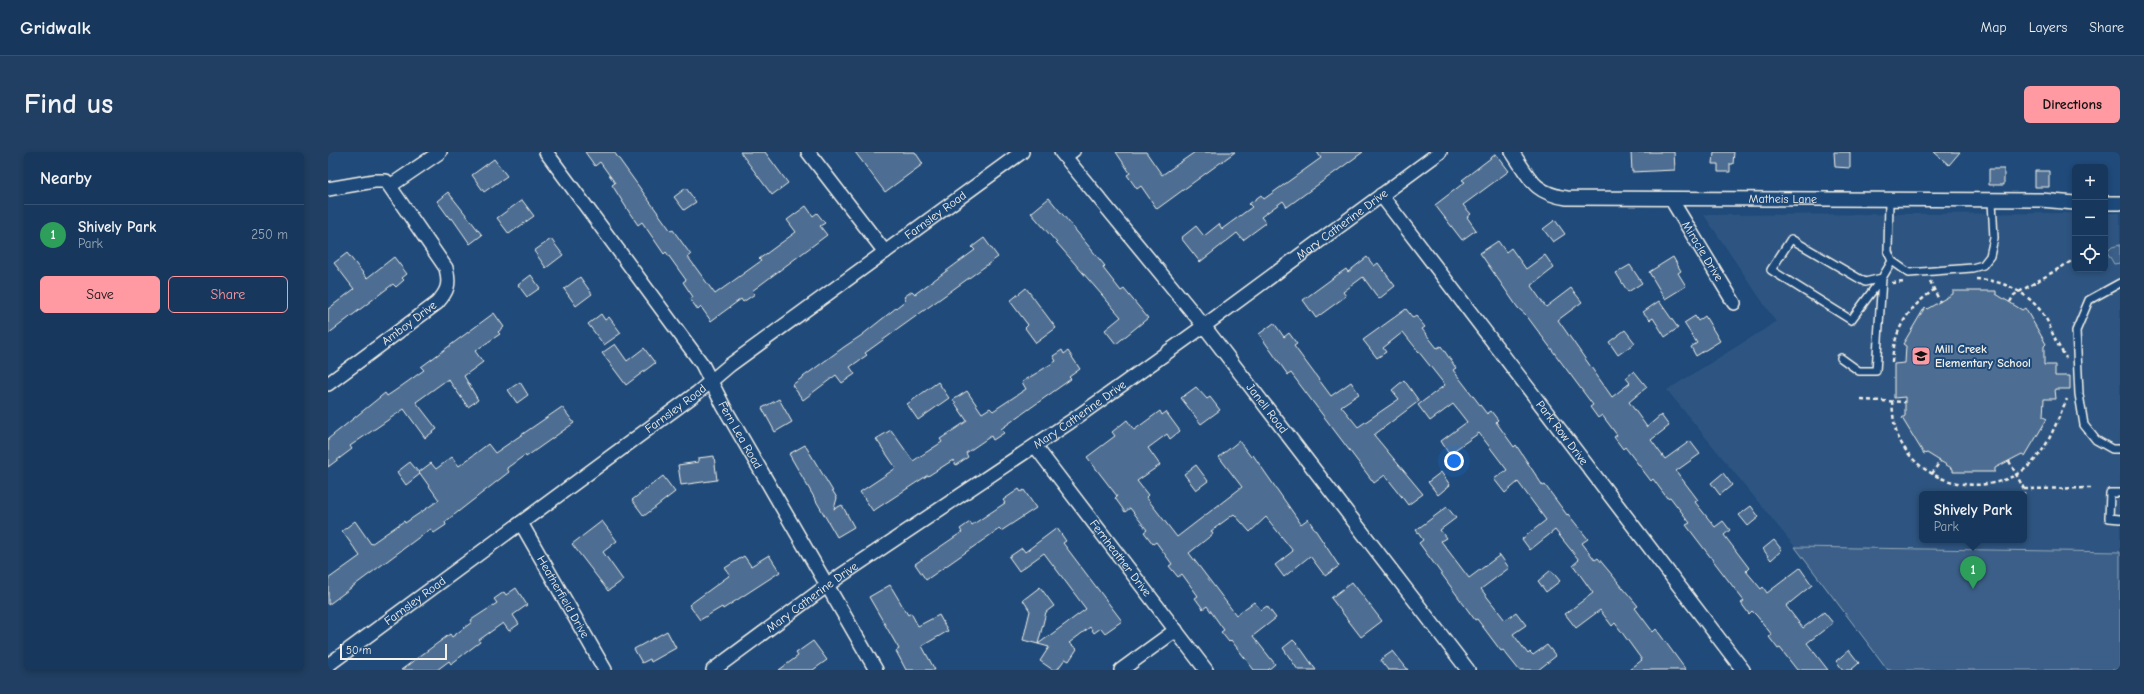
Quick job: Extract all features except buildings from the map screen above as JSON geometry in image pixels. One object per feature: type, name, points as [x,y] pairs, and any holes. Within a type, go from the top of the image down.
[{"type":"street","points":[[328,189],[374,181],[386,181],[390,186],[440,152]]},
{"type":"street","name":"Fern Lea Road","points":[[546,152],[702,364],[876,670]]},
{"type":"street","points":[[808,152],[885,252]]},
{"type":"street","name":"Farnsley Road","points":[[328,665],[1022,152]]},
{"type":"street","name":"Mary Catherine Drive","points":[[713,670],[828,585],[1035,446],[1204,326],[1440,152]]},
{"type":"street","name":"Matheis Lane","points":[[1512,152],[1537,187],[1544,193],[1567,198],[1992,201],[2041,200],[2072,203]]},
{"type":"street","name":"Janell Road","points":[[1068,154],[1204,326],[1468,670]]},
{"type":"street","name":"Amboy Drive","points":[[328,384],[437,303],[448,289],[449,280],[446,268],[390,186]]},
{"type":"street","name":"Park Row Drive","points":[[1381,195],[1743,670]]},
{"type":"street","name":"Miracle Drive","points":[[1671,199],[1734,303]]},
{"type":"street","points":[[2108,203],[2120,203]]},
{"type":"street","name":"Fernheather Drive","points":[[1035,446],[1206,670]]},
{"type":"street","name":"Heatherfield Drive","points":[[521,523],[605,670]]},
{"type":"street","points":[[1121,670],[1176,630]]},
{"type":"lane","points":[[1889,200],[1888,252],[1892,261],[1909,273],[1972,268],[1983,265],[1990,256],[1994,238],[1992,201]]},
{"type":"lane","points":[[1882,278],[1864,282],[1791,239],[1771,270],[1851,320],[1882,278],[1892,261]]},
{"type":"lane","points":[[1841,358],[1859,371],[1876,371],[1882,278]]},
{"type":"lane","points":[[2120,283],[2089,300],[2076,331],[2079,394],[2084,425],[2096,440],[2112,449],[2120,449]]},
{"type":"lane","points":[[2120,493],[2110,493],[2109,518],[2120,518]]},
{"type":"path","points":[[2010,302],[2014,295],[2072,262]]},
{"type":"path","points":[[1970,278],[1996,281],[2020,292],[2045,318],[2054,338],[2067,358]]},
{"type":"path","points":[[1936,280],[1929,281],[1940,302]]},
{"type":"path","points":[[1891,283],[1906,282]]},
{"type":"path","points":[[1892,362],[1895,337],[1906,314],[1934,290]]},
{"type":"path","points":[[1892,401],[1894,422],[1902,444],[1915,462],[1932,474],[1955,483],[1978,485],[1993,483],[2016,474],[2036,459],[2044,449],[2067,399]]},
{"type":"path","points":[[1861,400],[1905,402]]},
{"type":"path","points":[[1932,474],[1940,461]]},
{"type":"path","points":[[2009,461],[2024,489],[2092,488]]},
{"type":"shaded area","name":"Mill Creek Elementary School","points":[[2072,213],[2072,272],[2108,272],[2108,213],[2120,213],[2120,552],[1795,547],[1667,390],[1776,322],[1704,215]]},
{"type":"shaded area","points":[[2120,245],[2120,263],[2114,264],[2108,254],[2108,251],[2112,247]]},
{"type":"shaded area","points":[[1795,547],[2120,552],[2120,670],[1888,670]]},
{"type":"place","name":"Mill Creek Elementary School","points":[[1921,356]]},
{"type":"place","name":"Shively Park","points":[[1973,589]]}]
